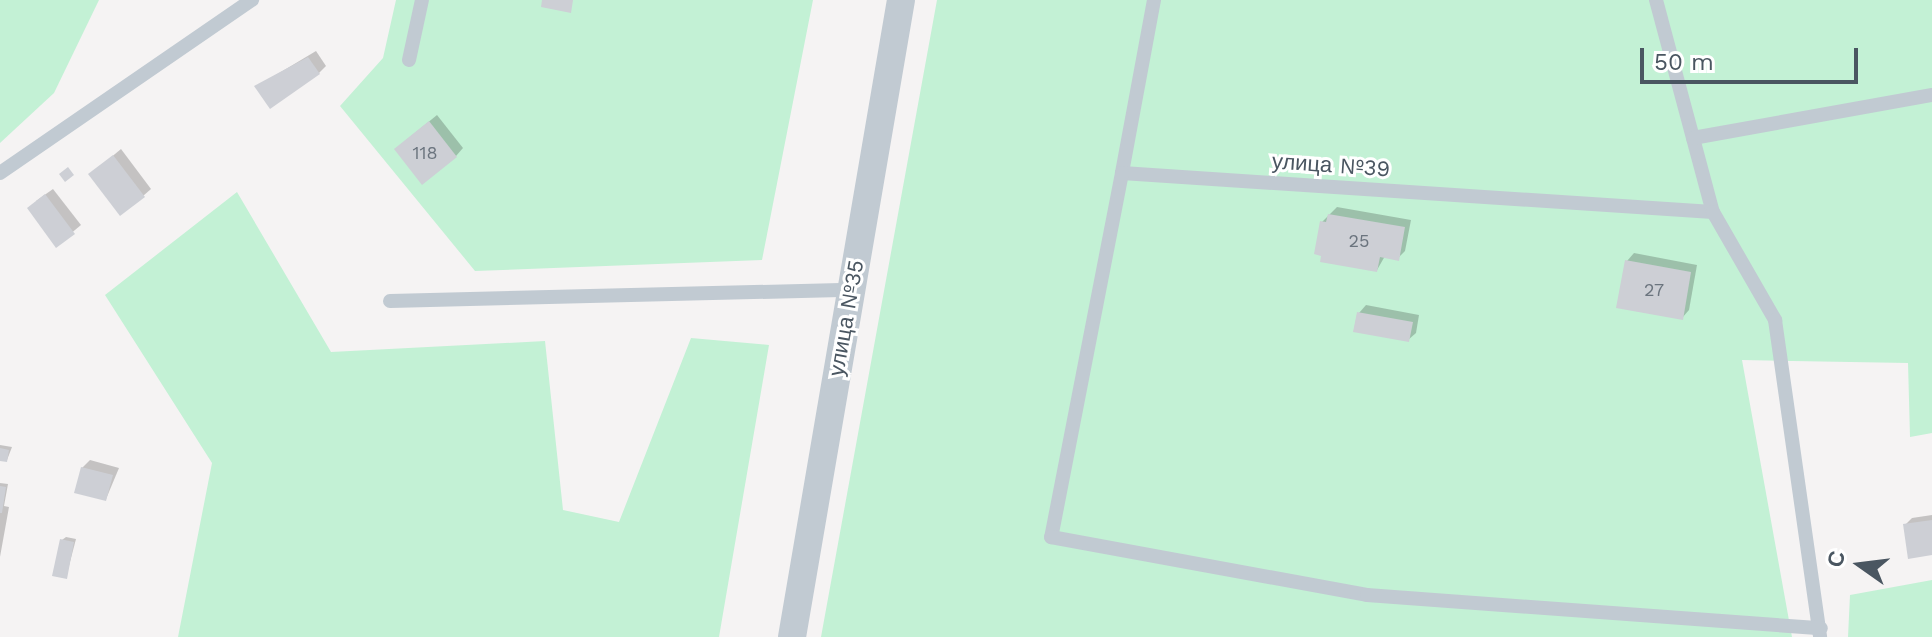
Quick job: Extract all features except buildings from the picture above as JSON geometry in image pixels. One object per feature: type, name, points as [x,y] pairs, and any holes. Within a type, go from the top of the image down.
[{"type":"street","name":"улица №35","points":[[792,637],[901,0]]},
{"type":"lane","points":[[0,173],[252,0]]},
{"type":"lane","points":[[409,60],[422,0]]},
{"type":"lane","points":[[1154,0],[1051,537],[1367,595],[1820,632],[1775,320],[1713,212],[1656,0]]},
{"type":"lane","points":[[1693,138],[1932,95]]},
{"type":"lane","name":"улица №39","points":[[1122,173],[1713,212]]},
{"type":"lane","points":[[390,301],[851,290]]},
{"type":"green space","points":[[0,0],[99,0],[54,93],[0,143]]},
{"type":"green space","points":[[396,0],[813,0],[762,260],[475,271],[340,106],[383,58]]},
{"type":"green space","points":[[937,0],[1932,0],[1932,433],[1910,437],[1908,363],[1742,360],[1792,637],[821,637]]},
{"type":"green space","points":[[237,192],[331,352],[545,341],[563,510],[619,522],[691,338],[769,345],[719,637],[178,637],[212,463],[105,295]]},
{"type":"green space","points":[[1932,580],[1932,637],[1848,637],[1850,595]]}]
